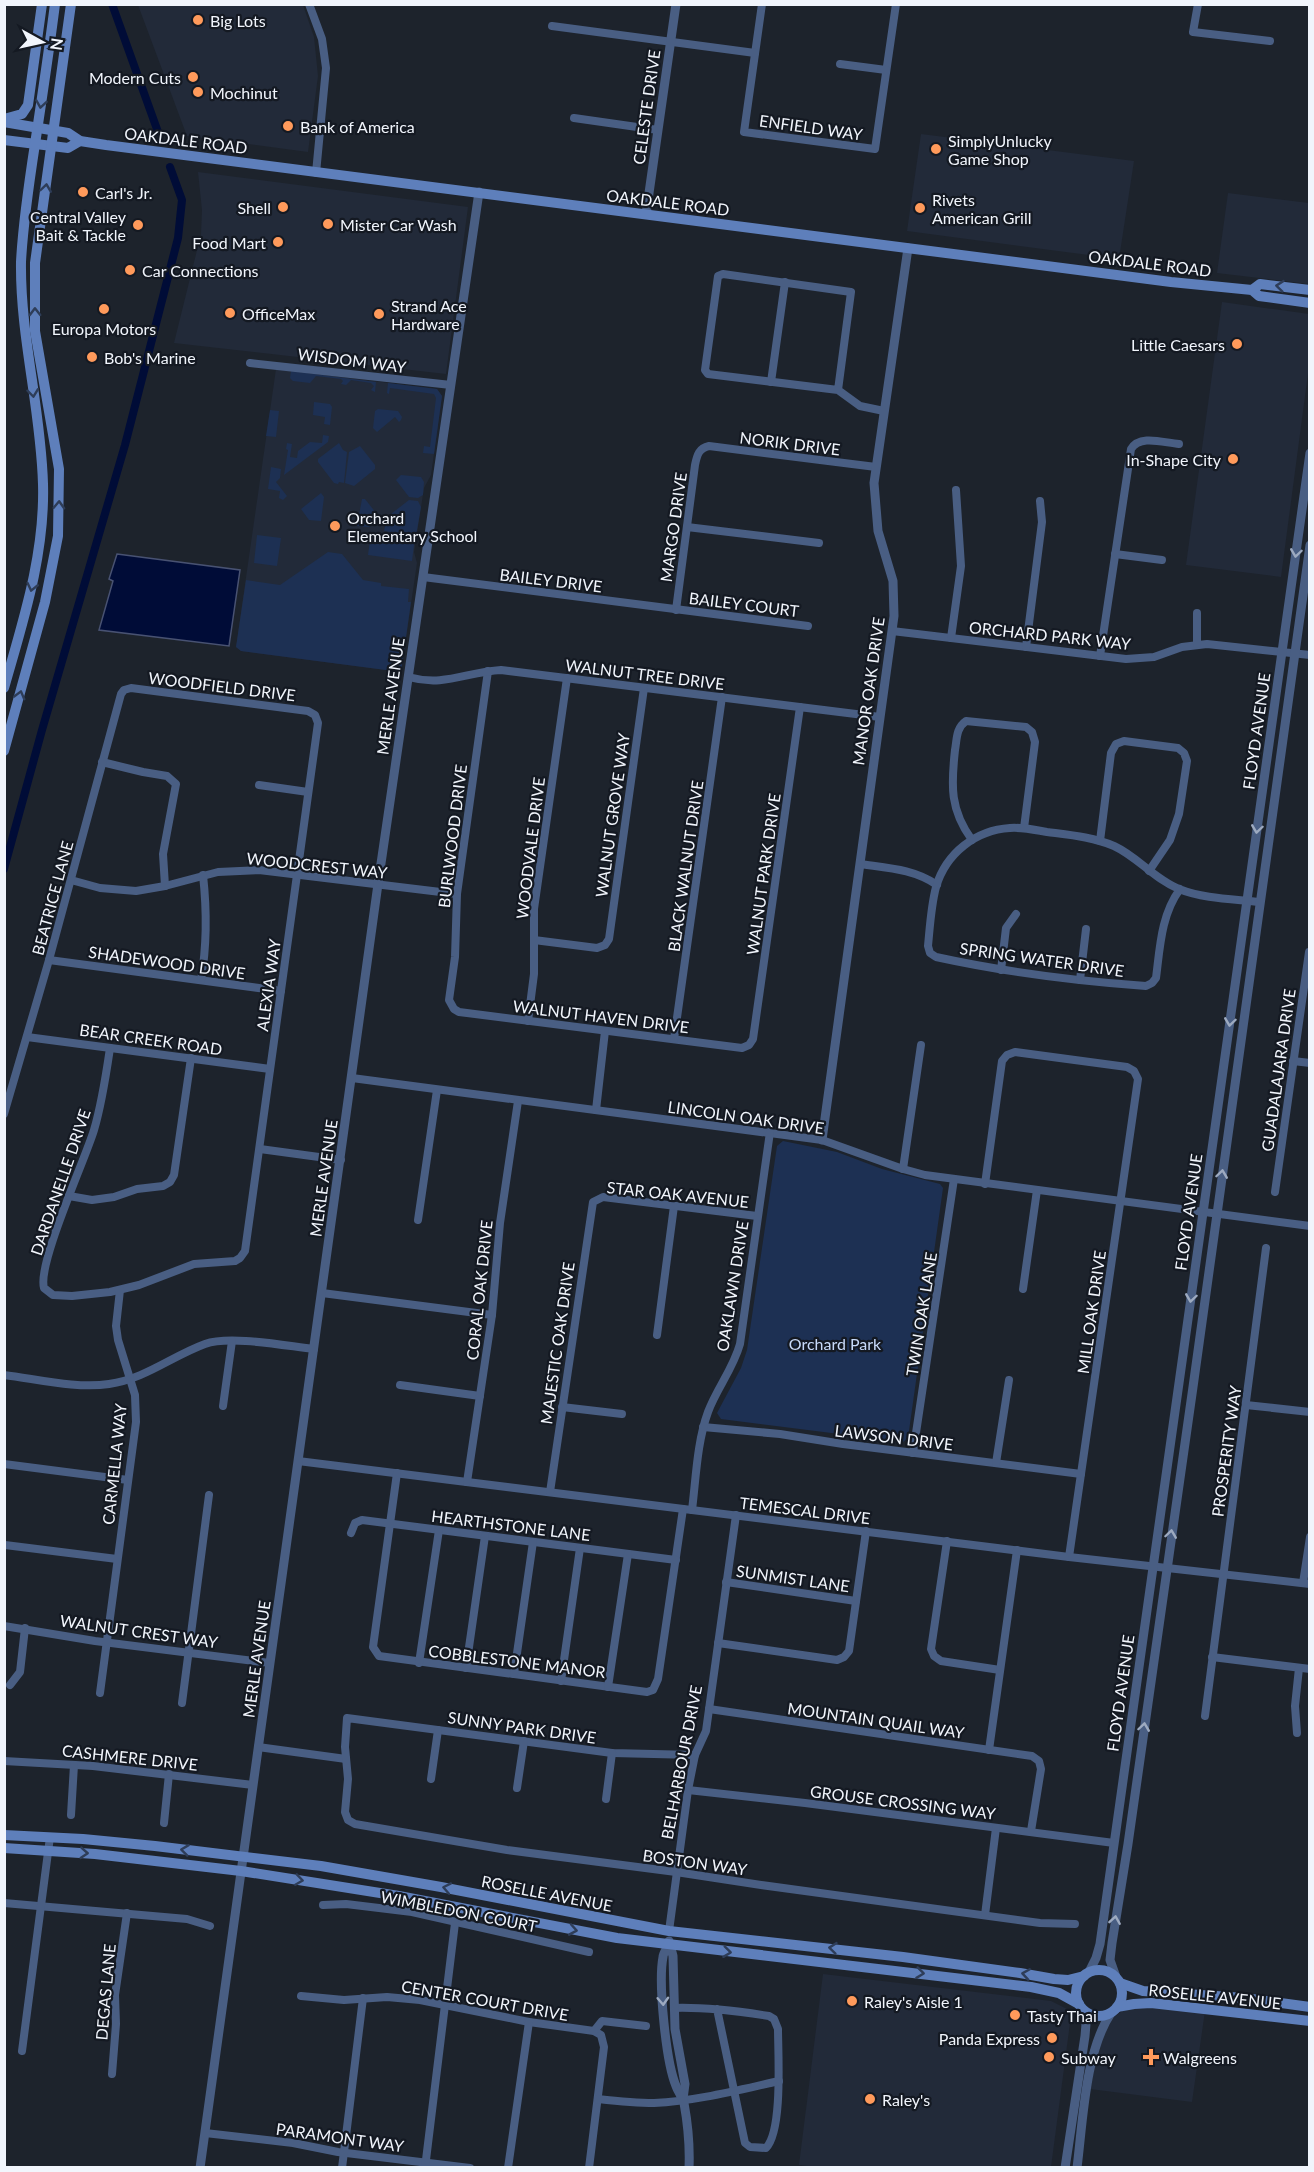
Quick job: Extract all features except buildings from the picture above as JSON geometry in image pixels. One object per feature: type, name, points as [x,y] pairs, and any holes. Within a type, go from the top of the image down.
[{"type":"main road","points":[[4,121],[22,114],[28,105],[42,4]]},
{"type":"main road","points":[[4,688],[33,583],[44,509],[42,461],[23,309],[22,284],[25,210],[55,4]]},
{"type":"main road","points":[[4,751],[45,602],[58,536],[59,469],[35,331],[34,303],[36,258],[71,4]]},
{"type":"main road","name":"OAKDALE ROAD","points":[[4,121],[69,133],[80,141],[316,173],[1252,290],[1259,296],[1310,303]]},
{"type":"main road","name":"OAKDALE ROAD","points":[[4,140],[68,148],[80,141]]},
{"type":"main road","name":"OAKDALE ROAD","points":[[1252,290],[1260,284],[1310,290]]},
{"type":"main road","name":"ROSELLE AVENUE","points":[[4,1835],[155,1846],[321,1866],[669,1931],[894,1956],[1054,1979],[1068,1980],[1086,1974]]},
{"type":"main road","name":"ROSELLE AVENUE","points":[[4,1848],[136,1858],[241,1871],[399,1896],[573,1930],[669,1944],[1020,1985],[1059,1993],[1080,2006]]},
{"type":"main road","points":[[1106,1971],[1118,1980],[1122,1995],[1114,2010],[1104,2016],[1094,2016],[1080,2006],[1076,1989],[1086,1974],[1106,1971]]},
{"type":"main road","name":"ROSELLE AVENUE","points":[[1118,1980],[1143,1991],[1245,1998],[1310,2007]]},
{"type":"main road","name":"ROSELLE AVENUE","points":[[1114,2010],[1134,2004],[1150,2003],[1310,2021]]},
{"type":"street","points":[[309,4],[322,39],[326,68],[316,173]]},
{"type":"street","name":"CELESTE DRIVE","points":[[646,214],[676,4]]},
{"type":"street","points":[[552,26],[755,53],[762,4]]},
{"type":"street","points":[[840,64],[886,70],[896,4]]},
{"type":"street","points":[[1198,4],[1192,32],[1270,41]]},
{"type":"street","name":"ENFIELD WAY","points":[[755,53],[744,132],[875,149],[886,70]]},
{"type":"street","points":[[574,118],[658,130]]},
{"type":"street","name":"MERLE AVENUE","points":[[200,2168],[378,884],[479,192]]},
{"type":"street","name":"MANOR OAK DRIVE","points":[[822,1140],[892,631],[893,589],[874,498],[876,467],[908,248]]},
{"type":"street","points":[[838,390],[851,292],[720,275],[706,372],[838,390],[860,406],[884,411]]},
{"type":"street","points":[[771,382],[785,282]]},
{"type":"street","name":"WISDOM WAY","points":[[249,363],[451,385]]},
{"type":"street","points":[[1100,656],[1131,448],[1135,442],[1142,440],[1179,444]]},
{"type":"street","name":"NORIK DRIVE","points":[[701,449],[709,446],[876,467]]},
{"type":"street","name":"MARGO DRIVE","points":[[676,610],[697,455],[701,449]]},
{"type":"street","name":"FLOYD AVENUE","points":[[1086,1974],[1096,1958],[1100,1944],[1310,453]]},
{"type":"street","points":[[951,638],[961,566],[956,490]]},
{"type":"street","points":[[1026,647],[1042,522],[1040,501]]},
{"type":"street","points":[[687,527],[819,543]]},
{"type":"street","name":"FLOYD AVENUE","points":[[1118,1980],[1110,1960],[1112,1943],[1128,1844],[1310,545]]},
{"type":"street","points":[[1115,554],[1162,560]]},
{"type":"street","name":"BAILEY DRIVE","points":[[423,578],[676,610]]},
{"type":"street","name":"BAILEY COURT","points":[[676,610],[808,626]]},
{"type":"street","points":[[1197,613],[1197,644]]},
{"type":"street","name":"ORCHARD PARK WAY","points":[[892,631],[1140,659],[1197,644],[1218,644],[1310,655]]},
{"type":"street","name":"WALNUT TREE DRIVE","points":[[408,677],[441,681],[501,670],[880,717]]},
{"type":"street","name":"BURLWOOD DRIVE","points":[[451,1006],[449,1000],[455,957],[457,894],[488,671]]},
{"type":"street","name":"WOODVALE DRIVE","points":[[528,1021],[534,974],[534,909],[567,678]]},
{"type":"street","name":"WOODFIELD DRIVE","points":[[124,690],[131,687],[308,711],[315,715]]},
{"type":"street","name":"WALNUT GROVE WAY","points":[[534,940],[597,948],[605,945],[609,939],[644,687]]},
{"type":"street","name":"BEATRICE LANE","points":[[4,1114],[49,960],[118,701],[124,690]]},
{"type":"street","name":"BLACK WALNUT DRIVE","points":[[674,1039],[722,697]]},
{"type":"street","name":"WALNUT PARK DRIVE","points":[[749,1045],[753,1039],[800,707]]},
{"type":"street","name":"ALEXIA WAY","points":[[120,1290],[194,1264],[235,1261],[245,1251],[309,792],[318,723],[315,715]]},
{"type":"street","points":[[972,840],[959,819],[952,791],[958,730],[963,723],[970,720],[1026,727],[1032,732],[1035,742],[1024,828]]},
{"type":"street","points":[[1100,841],[1111,753],[1116,744],[1124,741],[1178,748],[1184,753],[1187,761],[1176,827],[1165,850],[1149,871]]},
{"type":"street","points":[[102,762],[167,776],[174,780],[176,789],[163,854],[165,886]]},
{"type":"street","points":[[259,785],[309,792]]},
{"type":"street","points":[[860,864],[904,870],[937,885],[950,860],[972,840],[999,830],[1024,828],[1100,841],[1124,851],[1149,871],[1180,889],[1205,896],[1260,902]]},
{"type":"street","name":"WOODCREST WAY","points":[[71,880],[116,890],[136,891],[165,886],[203,875],[237,870],[259,870],[457,894]]},
{"type":"street","points":[[201,980],[207,920],[203,875]]},
{"type":"street","name":"SPRING WATER DRIVE","points":[[937,885],[928,946],[930,953],[936,957],[1001,970],[1146,986],[1156,978],[1165,916],[1180,889]]},
{"type":"street","points":[[1001,970],[1006,928],[1016,914]]},
{"type":"street","points":[[1080,980],[1086,930]]},
{"type":"street","name":"GUADALAJARA DRIVE","points":[[1275,1192],[1308,952]]},
{"type":"street","name":"SHADEWOOD DRIVE","points":[[49,960],[281,991]]},
{"type":"street","name":"WALNUT HAVEN DRIVE","points":[[451,1006],[459,1012],[742,1048],[749,1045]]},
{"type":"street","points":[[596,1110],[605,1031]]},
{"type":"street","name":"BEAR CREEK ROAD","points":[[27,1037],[270,1069]]},
{"type":"street","points":[[903,1169],[921,1045]]},
{"type":"street","name":"DARDANELLE DRIVE","points":[[110,1048],[105,1084],[95,1127],[69,1196],[48,1259],[43,1283],[45,1290],[53,1295],[72,1296],[120,1290]]},
{"type":"street","name":"MILL OAK DRIVE","points":[[985,1184],[1002,1061],[1007,1055],[1015,1052],[1127,1067],[1135,1072],[1138,1079],[1069,1557]]},
{"type":"street","points":[[69,1196],[104,1199],[163,1186],[170,1182],[174,1175],[191,1058]]},
{"type":"street","points":[[1293,1061],[1310,1063]]},
{"type":"street","name":"LINCOLN OAK DRIVE","points":[[352,1078],[822,1140],[903,1169],[954,1179],[1310,1226]]},
{"type":"street","points":[[418,1220],[437,1090]]},
{"type":"street","name":"CORAL OAK DRIVE","points":[[467,1482],[492,1315],[500,1223],[518,1101]]},
{"type":"street","name":"OAKLAWN DRIVE","points":[[692,1510],[703,1427],[713,1401],[735,1360],[740,1344],[770,1132]]},
{"type":"street","points":[[260,1149],[341,1160]]},
{"type":"street","name":"TWIN OAK LANE","points":[[913,1453],[954,1179]]},
{"type":"street","points":[[1023,1289],[1037,1190]]},
{"type":"street","name":"STAR OAK AVENUE","points":[[595,1200],[603,1197],[757,1216]]},
{"type":"street","name":"MAJESTIC OAK DRIVE","points":[[550,1492],[591,1206],[595,1200]]},
{"type":"street","points":[[657,1335],[674,1206]]},
{"type":"street","name":"PROSPERITY WAY","points":[[1205,1716],[1266,1248]]},
{"type":"street","name":"CARMELLA WAY","points":[[100,1694],[136,1422],[132,1380],[122,1353],[116,1326],[120,1290]]},
{"type":"street","points":[[322,1293],[492,1315]]},
{"type":"street","points":[[223,1406],[232,1341]]},
{"type":"street","points":[[4,1375],[92,1386],[132,1380],[207,1343],[232,1341],[314,1350]]},
{"type":"street","points":[[996,1463],[1009,1380]]},
{"type":"street","points":[[400,1385],[480,1396]]},
{"type":"street","points":[[1246,1405],[1310,1412]]},
{"type":"street","points":[[562,1407],[622,1414]]},
{"type":"street","name":"LAWSON DRIVE","points":[[703,1427],[780,1434],[1081,1474]]},
{"type":"street","name":"TEMESCAL DRIVE","points":[[298,1461],[1069,1557],[1306,1583]]},
{"type":"street","points":[[4,1464],[128,1480]]},
{"type":"street","name":"COBBLESTONE MANOR","points":[[397,1473],[373,1647],[376,1654],[382,1658],[647,1692],[657,1686],[683,1509]]},
{"type":"street","points":[[182,1703],[209,1495]]},
{"type":"street","name":"BELHARBOUR DRIVE","points":[[689,2168],[690,2143],[683,2099],[685,2084],[675,2030],[673,1956],[669,1944],[669,1931],[688,1790],[695,1755],[706,1731],[736,1515]]},
{"type":"street","name":"HEARTHSTONE LANE","points":[[351,1533],[352,1527],[359,1520],[675,1560]]},
{"type":"street","points":[[419,1663],[439,1530]]},
{"type":"street","points":[[718,1643],[837,1660],[844,1657],[849,1651],[866,1531]]},
{"type":"street","points":[[466,1668],[485,1536]]},
{"type":"street","points":[[1306,1583],[1310,1537]]},
{"type":"street","points":[[947,1541],[931,1649],[934,1656],[941,1661],[1000,1670]]},
{"type":"street","points":[[513,1674],[533,1542]]},
{"type":"street","points":[[5,1545],[117,1559]]},
{"type":"street","points":[[561,1681],[580,1548]]},
{"type":"street","points":[[989,1750],[1017,1550]]},
{"type":"street","points":[[608,1687],[628,1554]]},
{"type":"street","name":"SUNMIST LANE","points":[[726,1582],[856,1601]]},
{"type":"street","name":"WALNUT CREST WAY","points":[[4,1626],[270,1664]]},
{"type":"street","points":[[10,1685],[20,1672],[25,1628]]},
{"type":"street","points":[[1212,1657],[1310,1669]]},
{"type":"street","points":[[1297,1733],[1295,1706],[1299,1668]]},
{"type":"street","name":"MOUNTAIN QUAIL WAY","points":[[709,1710],[1032,1756],[1039,1761],[1041,1769],[1030,1832]]},
{"type":"street","name":"SUNNY PARK DRIVE","points":[[346,1759],[347,1718],[612,1753],[695,1755]]},
{"type":"street","points":[[431,1779],[438,1730]]},
{"type":"street","points":[[517,1788],[524,1741]]},
{"type":"street","points":[[258,1747],[346,1759]]},
{"type":"street","points":[[606,1799],[612,1753]]},
{"type":"street","name":"BOSTON WAY","points":[[346,1759],[348,1779],[345,1812],[348,1820],[355,1824],[507,1850],[676,1872],[761,1886],[1040,1923],[1075,1924]]},
{"type":"street","name":"CASHMERE DRIVE","points":[[4,1761],[74,1764],[253,1785]]},
{"type":"street","points":[[71,1815],[74,1764]]},
{"type":"street","points":[[164,1823],[170,1774]]},
{"type":"street","name":"GROUSE CROSSING WAY","points":[[688,1790],[1114,1843]]},
{"type":"street","points":[[985,1915],[996,1828]]},
{"type":"street","points":[[22,2051],[50,1837]]},
{"type":"street","points":[[4,1903],[127,1912],[188,1919],[210,1926]]},
{"type":"street","name":"WIMBLEDON COURT","points":[[323,1905],[346,1904],[412,1912],[589,1952]]},
{"type":"street","name":"DEGAS LANE","points":[[112,2074],[117,2024],[115,1995],[127,1912]]},
{"type":"street","points":[[426,2165],[444,2004],[456,1923]]},
{"type":"street","name":"BELHARBOUR DRIVE","points":[[669,1944],[663,1955],[664,2021],[676,2086],[683,2099]]},
{"type":"street","name":"CENTER COURT DRIVE","points":[[301,1996],[344,2000],[405,1998],[529,2022],[594,2031],[602,2021],[646,2026]]},
{"type":"street","points":[[342,2168],[363,1998]]},
{"type":"street","points":[[1065,2168],[1086,2029],[1080,2006]]},
{"type":"street","points":[[674,2008],[717,2009],[774,2018],[778,2029],[778,2081],[772,2139],[766,2148],[745,2143],[717,2009]]},
{"type":"street","points":[[1077,2168],[1087,2091],[1097,2040],[1114,2010]]},
{"type":"street","points":[[508,2168],[529,2022]]},
{"type":"street","points":[[589,2168],[604,2047],[601,2036],[594,2031]]},
{"type":"street","points":[[598,2099],[644,2103],[733,2091],[778,2081]]},
{"type":"street","points":[[1077,2090],[1080,2096],[1073,2139],[1081,2140]]},
{"type":"street","name":"PARAMONT WAY","points":[[205,2133],[293,2143],[426,2165],[470,2168]]},
{"type":"shaded area","points":[[138,5],[303,5],[314,37],[318,76],[308,152],[187,136]]},
{"type":"shaded area","points":[[921,134],[1134,161],[1119,259],[907,231]]},
{"type":"shaded area","points":[[198,172],[468,207],[446,374],[174,343],[201,234],[202,210]]},
{"type":"shaded area","points":[[1228,193],[1309,203],[1309,284],[1217,273]]},
{"type":"shaded area","points":[[1222,302],[1309,314],[1309,366],[1281,577],[1186,565]]},
{"type":"shaded area","name":"Orchard Elementary School","points":[[276,369],[437,389],[442,396],[431,475],[424,488],[414,552],[417,563],[401,672],[241,651],[236,647]]},
{"type":"shaded area","points":[[117,554],[240,570],[229,646],[99,630],[113,581],[109,579]]},
{"type":"shaded area","points":[[823,1974],[1051,2001],[1067,2009],[1070,2023],[1051,2167],[822,2168],[799,2165]]},
{"type":"shaded area","points":[[1147,2005],[1205,2011],[1192,2102],[1090,2089],[1100,2042],[1108,2021],[1128,2007]]},
{"type":"green space","points":[[291,371],[376,382],[375,392],[371,390],[374,386],[371,383],[351,380],[346,385],[341,384],[343,381],[341,379],[316,376],[310,383],[293,381],[290,378]]},
{"type":"green space","points":[[388,383],[437,389],[442,396],[434,454],[423,453],[424,446],[430,447],[436,398],[434,394],[390,388],[389,394],[387,393]]},
{"type":"green space","points":[[314,402],[330,404],[332,407],[330,425],[324,424],[325,417],[313,415]]},
{"type":"green space","points":[[378,409],[398,411],[402,417],[401,420],[399,422],[395,417],[377,432],[373,428],[375,411]]},
{"type":"green space","points":[[270,410],[279,411],[276,437],[266,436]]},
{"type":"green space","points":[[323,435],[329,436],[328,442],[284,475],[287,443],[292,444],[290,457],[297,458],[298,451],[310,442],[322,443]]},
{"type":"green space","points":[[339,443],[347,452],[344,483],[339,482],[338,484],[334,483],[318,459]]},
{"type":"green space","points":[[360,446],[375,465],[375,469],[354,486],[345,483],[349,452]]},
{"type":"green space","points":[[271,467],[281,469],[280,478],[276,482],[287,496],[283,500],[279,498],[280,491],[268,489]]},
{"type":"green space","points":[[401,475],[421,477],[424,482],[423,495],[418,498],[409,497],[396,480]]},
{"type":"green space","points":[[321,493],[324,497],[321,521],[309,520],[301,509]]},
{"type":"green space","points":[[362,499],[365,499],[380,518],[369,527],[357,526]]},
{"type":"green space","points":[[409,500],[418,501],[421,507],[416,536],[384,531],[386,521],[392,516],[391,514]]},
{"type":"green space","points":[[371,532],[415,537],[412,561],[368,555]]},
{"type":"green space","points":[[257,535],[281,538],[277,566],[254,563]]},
{"type":"green space","points":[[328,552],[342,554],[363,580],[381,583],[381,586],[409,589],[408,602],[411,602],[401,672],[241,651],[236,647],[246,580],[280,585]]},
{"type":"green space","name":"Orchard Park","points":[[783,1141],[837,1152],[882,1169],[940,1184],[943,1188],[908,1438],[903,1442],[721,1419],[717,1413],[741,1368],[747,1350],[777,1146]]},
{"type":"waterway","points":[[112,4],[158,132]]},
{"type":"waterway","points":[[4,869],[125,445],[178,238],[182,200],[170,167]]},
{"type":"place","name":"Big Lots","points":[[198,20]]},
{"type":"place","name":"Modern Cuts","points":[[193,77]]},
{"type":"place","name":"Mochinut","points":[[198,92]]},
{"type":"place","name":"Bank of America","points":[[288,126]]},
{"type":"place","name":"SimplyUnlucky Game Shop","points":[[936,149]]},
{"type":"place","name":"Carl's Jr.","points":[[83,192]]},
{"type":"place","name":"Shell","points":[[283,207]]},
{"type":"place","name":"Rivets American Grill","points":[[920,208]]},
{"type":"place","name":"Mister Car Wash","points":[[328,224]]},
{"type":"place","name":"Central Valley Bait & Tackle","points":[[138,225]]},
{"type":"place","name":"Food Mart","points":[[278,242]]},
{"type":"place","name":"Car Connections","points":[[130,270]]},
{"type":"place","name":"Europa Motors","points":[[104,309]]},
{"type":"place","name":"OfficeMax","points":[[230,313]]},
{"type":"place","name":"Strand Ace Hardware","points":[[379,314]]},
{"type":"place","name":"Little Caesars","points":[[1237,344]]},
{"type":"place","name":"Bob's Marine","points":[[92,357]]},
{"type":"place","name":"In-Shape City","points":[[1233,459]]},
{"type":"place","name":"Orchard Elementary School","points":[[335,526]]},
{"type":"place","name":"Raley's Aisle 1","points":[[852,2001]]},
{"type":"place","name":"Tasty Thai","points":[[1015,2015]]},
{"type":"place","name":"Panda Express","points":[[1052,2038]]},
{"type":"place","name":"Subway","points":[[1049,2057]]},
{"type":"place","name":"Walgreens","points":[[1151,2057]]},
{"type":"place","name":"Raley's","points":[[870,2099]]}]
